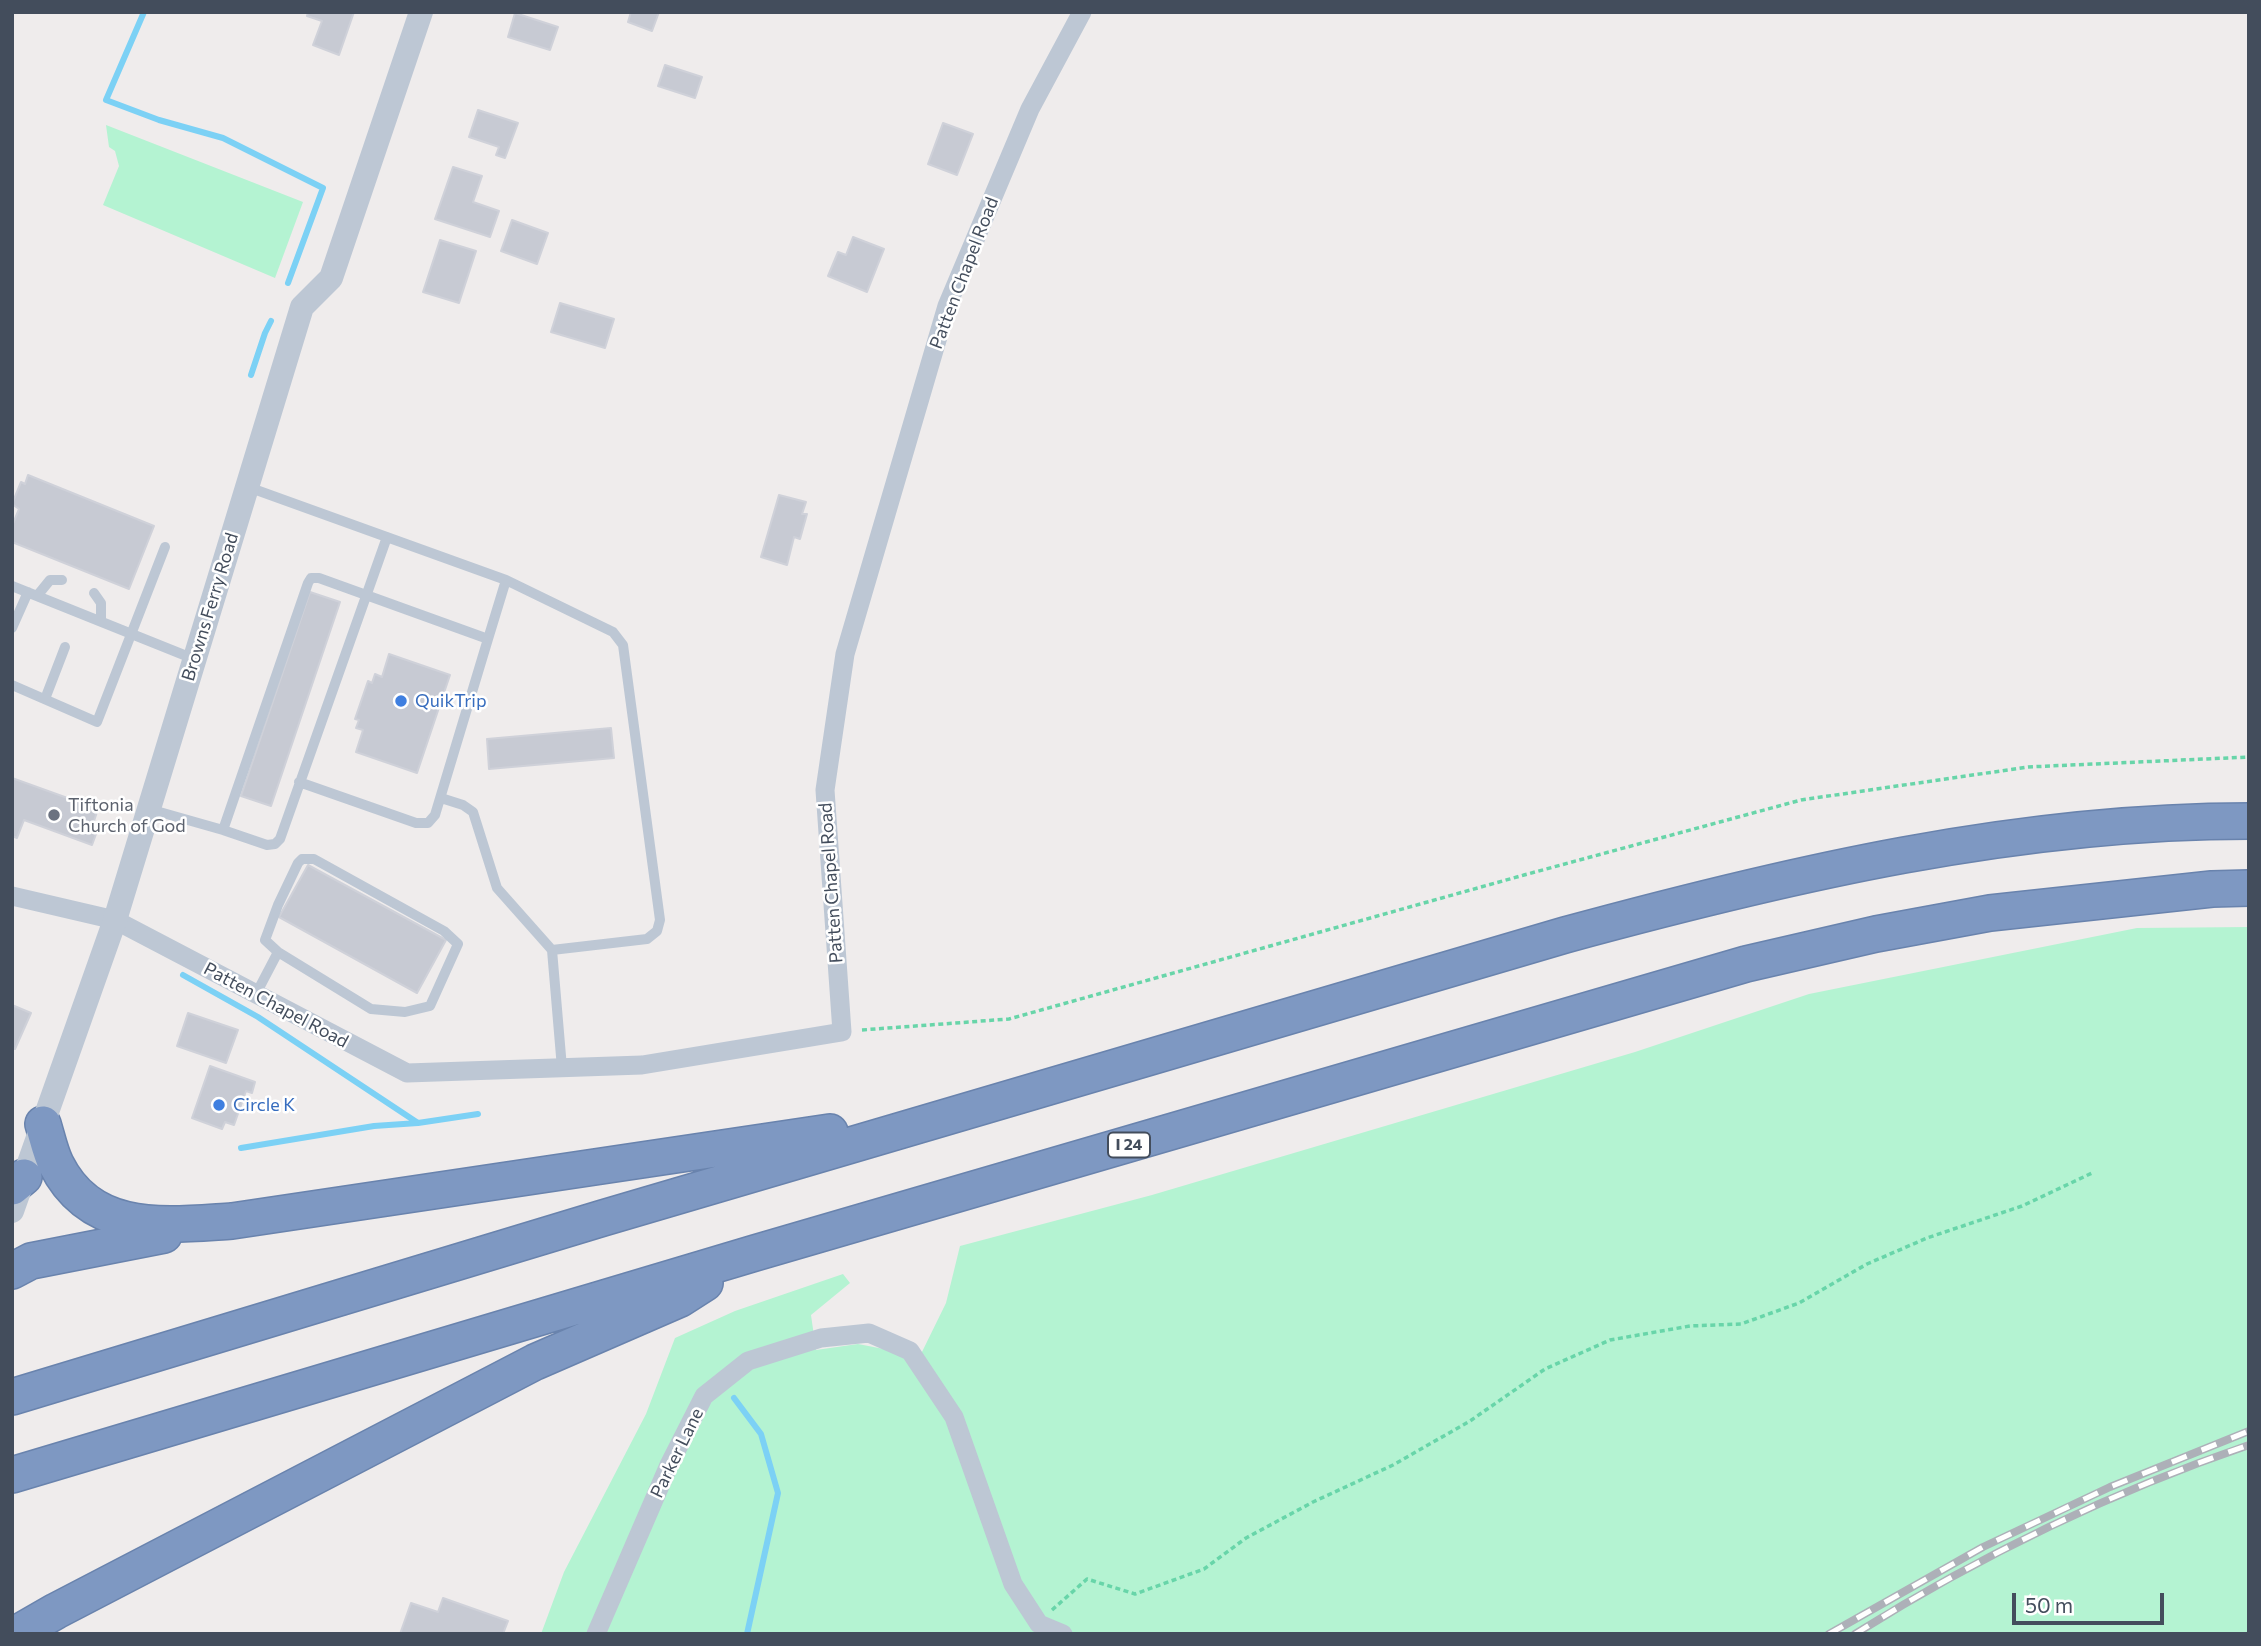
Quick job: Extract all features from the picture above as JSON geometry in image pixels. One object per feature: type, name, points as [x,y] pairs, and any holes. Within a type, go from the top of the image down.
[{"type":"highway","points":[[12,1396],[603,1217],[1565,935],[1702,898],[1812,872],[2006,838],[2114,827],[2249,821]]},
{"type":"highway","name":"I 24","points":[[18,1473],[755,1253],[1746,964],[1876,934],[1990,913],[2199,890],[2249,888]]},
{"type":"highway","points":[[12,1271],[31,1261],[232,1221],[962,1113]]},
{"type":"highway","points":[[43,1124],[56,1165],[74,1190],[95,1209],[129,1222],[169,1225],[232,1221]]},
{"type":"highway","points":[[16,1634],[535,1362],[680,1299],[755,1253]]},
{"type":"street","name":"Browns Ferry Road","points":[[12,1211],[18,1182],[43,1124],[115,920],[302,307],[331,278],[421,12]]},
{"type":"street","name":"Patten Chapel Road","points":[[12,896],[115,920],[407,1073],[642,1065],[842,1032],[825,790],[845,654],[947,306],[1030,109],[1082,12]]},
{"type":"street","name":"Parker Lane","points":[[596,1634],[669,1465],[704,1396],[748,1361],[821,1338],[869,1333],[910,1351],[954,1417],[1013,1584],[1039,1624]]},
{"type":"street","points":[[1039,1624],[1063,1634]]},
{"type":"lane","points":[[247,486],[506,580],[613,632],[624,645],[660,920],[657,931],[647,939],[552,950]]},
{"type":"lane","points":[[149,809],[267,845],[275,844],[387,537]]},
{"type":"lane","points":[[12,685],[97,722],[165,547]]},
{"type":"lane","points":[[223,830],[308,583],[312,578],[319,578],[488,639]]},
{"type":"lane","points":[[12,628],[32,594],[50,580],[62,580]]},
{"type":"lane","points":[[299,782],[416,823],[428,823],[435,816],[506,580]]},
{"type":"lane","points":[[12,586],[195,659]]},
{"type":"lane","points":[[94,593],[101,603],[101,621]]},
{"type":"lane","points":[[45,699],[65,647]]},
{"type":"lane","points":[[440,798],[463,805],[473,812],[478,820],[497,888],[552,950],[562,1068]]},
{"type":"lane","points":[[302,859],[314,859],[444,931],[458,944],[430,1006],[405,1012],[371,1009],[278,952],[265,940],[302,859]]},
{"type":"lane","points":[[256,994],[278,952]]},
{"type":"path","points":[[842,1032],[1009,1019],[1801,800],[2028,767],[2249,757]]},
{"type":"path","points":[[1039,1624],[1066,1595],[1087,1580],[1135,1594],[1205,1569],[1246,1538],[1313,1502],[1393,1465],[1470,1421],[1545,1369],[1610,1340],[1690,1326],[1741,1324],[1799,1303],[1867,1264],[1927,1238],[2022,1206],[2092,1172]]},
{"type":"green space","points":[[106,125],[303,202],[275,278],[103,205],[119,166],[115,151],[109,147]]},
{"type":"green space","points":[[2249,927],[2249,1634],[541,1634],[564,1572],[646,1414],[675,1338],[735,1311],[843,1274],[850,1283],[811,1315],[816,1350],[858,1344],[920,1356],[946,1303],[960,1246],[1152,1195],[1635,1052],[1809,994],[2137,928]]},
{"type":"building","points":[[308,12],[354,12],[339,55],[313,45],[322,21],[307,16]]},
{"type":"building","points":[[631,12],[659,12],[652,31],[628,22]]},
{"type":"building","points":[[515,13],[558,27],[550,50],[508,37]]},
{"type":"building","points":[[665,65],[702,77],[695,98],[658,86]]},
{"type":"building","points":[[478,110],[518,123],[505,158],[496,155],[499,147],[469,137]]},
{"type":"building","points":[[943,123],[973,134],[957,175],[928,164]]},
{"type":"building","points":[[453,167],[482,176],[473,202],[499,211],[490,237],[435,219]]},
{"type":"building","points":[[512,220],[548,233],[537,264],[501,251]]},
{"type":"building","points":[[853,237],[884,249],[867,292],[828,276],[838,252],[846,255]]},
{"type":"building","points":[[440,240],[476,251],[459,303],[423,292]]},
{"type":"building","points":[[560,303],[614,319],[605,348],[551,332]]},
{"type":"building","points":[[28,475],[154,526],[129,589],[12,542],[12,526],[19,509],[12,504],[21,482],[25,484]]},
{"type":"building","points":[[779,495],[806,502],[802,514],[807,514],[800,539],[794,537],[787,565],[761,557]]},
{"type":"building","points":[[310,592],[340,602],[271,806],[241,796]]},
{"type":"building","name":"QuikTrip","points":[[389,654],[450,675],[417,773],[356,752],[363,730],[356,728],[359,720],[355,719],[368,681],[372,683],[375,674],[382,677]]},
{"type":"building","name":"QuikTrip","points":[[611,728],[614,758],[489,769],[487,739]]},
{"type":"building","name":"Tiftonia Church of God","points":[[12,778],[98,809],[93,824],[99,826],[92,845],[24,820],[17,838],[12,836]]},
{"type":"building","points":[[308,865],[446,940],[417,993],[279,917]]},
{"type":"building","points":[[12,1005],[31,1013],[15,1049],[12,1048]]},
{"type":"building","name":"Circle K","points":[[188,1013],[238,1030],[226,1063],[177,1046]]},
{"type":"building","name":"Circle K","points":[[210,1066],[255,1082],[252,1093],[246,1091],[234,1125],[225,1122],[222,1129],[192,1118]]},
{"type":"building","points":[[443,1598],[508,1621],[503,1634],[400,1634],[411,1603],[438,1612]]},
{"type":"waterway","points":[[144,12],[106,100],[159,120],[223,138],[323,188],[288,283]]},
{"type":"waterway","points":[[251,375],[271,321]]},
{"type":"waterway","points":[[183,975],[258,1017],[418,1123],[478,1114]]},
{"type":"waterway","points":[[241,1148],[374,1126],[418,1123]]},
{"type":"waterway","points":[[734,1398],[761,1434],[778,1493],[747,1634]]},
{"type":"railway","points":[[1829,1634],[1983,1547],[2110,1487],[2249,1431]]},
{"type":"railway","points":[[1855,1634],[1949,1579],[2046,1528],[2197,1463],[2249,1445]]},
{"type":"place","name":"QuikTrip","points":[[401,701]]},
{"type":"place","name":"Tiftonia Church of God","points":[[54,815]]},
{"type":"place","name":"Circle K","points":[[219,1105]]}]
